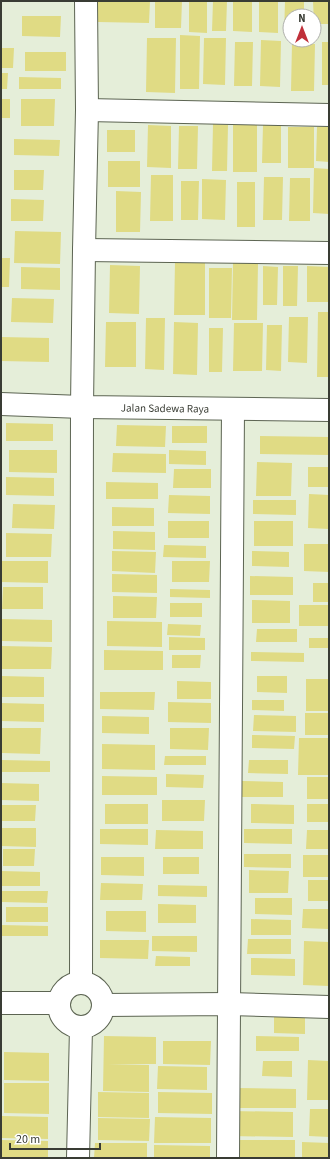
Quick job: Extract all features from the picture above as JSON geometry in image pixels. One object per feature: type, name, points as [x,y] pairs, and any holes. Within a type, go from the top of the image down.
[{"type":"street","points":[[81,983],[82,407],[87,110],[86,1]]},
{"type":"street","points":[[87,110],[329,115]]},
{"type":"street","points":[[84,250],[329,253]]},
{"type":"street","name":"Jalan Sadewa Raya","points":[[1,404],[82,407],[329,410]]},
{"type":"street","points":[[228,1158],[233,409]]},
{"type":"street","points":[[81,983],[90,984],[97,989],[102,997],[104,1005],[102,1014],[97,1021],[90,1026],[81,1028],[72,1026],[64,1020],[59,1012],[58,1003],[66,988],[73,984],[81,983]]},
{"type":"street","points":[[1,1003],[58,1003]]},
{"type":"street","points":[[104,1005],[229,1004],[329,1007]]},
{"type":"street","points":[[78,1158],[81,1028]]},
{"type":"building","points":[[98,1],[150,1],[149,23],[98,22]]},
{"type":"building","points":[[155,1],[182,1],[181,28],[155,28]]},
{"type":"building","points":[[189,1],[207,1],[207,33],[189,32]]},
{"type":"building","points":[[213,1],[227,1],[226,31],[212,31]]},
{"type":"building","points":[[233,1],[252,1],[252,32],[233,31]]},
{"type":"building","points":[[259,1],[278,1],[278,33],[259,32]]},
{"type":"building","points":[[285,1],[304,1],[304,8],[285,8]]},
{"type":"building","points":[[313,1],[329,1],[329,24],[322,24],[322,8],[313,8]]},
{"type":"building","points":[[22,16],[61,16],[60,37],[22,36]]},
{"type":"building","points":[[180,35],[200,36],[199,89],[180,89]]},
{"type":"building","points":[[147,38],[176,38],[175,93],[146,92]]},
{"type":"building","points":[[204,38],[226,38],[225,85],[203,84]]},
{"type":"building","points":[[261,40],[281,41],[280,87],[260,86]]},
{"type":"building","points":[[235,42],[253,42],[252,86],[234,86]]},
{"type":"building","points":[[322,42],[329,42],[329,85],[322,85]]},
{"type":"building","points":[[1,48],[14,48],[13,68],[1,68]]},
{"type":"building","points":[[292,48],[315,48],[314,91],[291,91]]},
{"type":"building","points":[[25,52],[66,52],[66,71],[25,71]]},
{"type":"building","points":[[1,73],[8,73],[7,89],[1,89]]},
{"type":"building","points":[[19,77],[61,78],[61,89],[19,89]]},
{"type":"building","points":[[1,99],[10,99],[10,118],[1,118]]},
{"type":"building","points":[[21,99],[55,99],[54,126],[21,126]]},
{"type":"building","points":[[213,124],[228,125],[227,171],[212,171]]},
{"type":"building","points":[[233,124],[257,125],[257,172],[233,172]]},
{"type":"building","points":[[148,125],[171,126],[171,168],[147,167]]},
{"type":"building","points":[[263,125],[281,125],[281,163],[262,163]]},
{"type":"building","points":[[179,126],[198,126],[197,169],[178,169]]},
{"type":"building","points":[[288,127],[314,127],[314,168],[288,168]]},
{"type":"building","points":[[317,127],[329,127],[329,162],[316,161]]},
{"type":"building","points":[[107,130],[135,130],[135,152],[107,152]]},
{"type":"building","points":[[14,139],[60,140],[59,156],[14,155]]},
{"type":"building","points":[[108,161],[140,161],[140,187],[108,187]]},
{"type":"building","points":[[314,168],[329,169],[329,214],[313,213]]},
{"type":"building","points":[[14,170],[44,170],[43,190],[14,190]]},
{"type":"building","points":[[151,175],[173,175],[173,221],[150,221]]},
{"type":"building","points":[[264,177],[283,177],[282,220],[263,220]]},
{"type":"building","points":[[290,178],[310,178],[310,221],[289,221]]},
{"type":"building","points":[[202,179],[226,180],[225,220],[202,219]]},
{"type":"building","points":[[181,181],[199,181],[198,220],[181,220]]},
{"type":"building","points":[[237,182],[255,182],[255,227],[237,227]]},
{"type":"building","points":[[116,191],[141,192],[140,232],[116,232]]},
{"type":"building","points":[[11,199],[44,200],[43,221],[11,221]]},
{"type":"building","points":[[15,231],[61,232],[60,264],[14,263]]},
{"type":"building","points":[[1,258],[10,258],[9,287],[1,287]]},
{"type":"building","points":[[175,262],[205,262],[205,315],[174,315]]},
{"type":"building","points":[[233,263],[258,263],[257,320],[232,320]]},
{"type":"building","points":[[110,265],[140,266],[139,314],[109,313]]},
{"type":"building","points":[[263,266],[278,267],[277,305],[263,305]]},
{"type":"building","points":[[283,266],[298,266],[297,306],[283,306]]},
{"type":"building","points":[[307,266],[329,267],[329,302],[307,302]]},
{"type":"building","points":[[21,267],[60,268],[60,290],[21,289]]},
{"type":"building","points":[[209,268],[232,268],[231,318],[209,318]]},
{"type":"building","points":[[12,298],[54,299],[53,323],[11,322]]},
{"type":"building","points":[[318,312],[329,312],[329,377],[317,377]]},
{"type":"building","points":[[289,317],[308,317],[307,363],[288,362]]},
{"type":"building","points":[[146,318],[165,318],[164,370],[145,369]]},
{"type":"building","points":[[106,322],[136,322],[136,367],[105,367]]},
{"type":"building","points":[[174,322],[198,323],[197,375],[173,374]]},
{"type":"building","points":[[234,323],[263,323],[262,371],[233,371]]},
{"type":"building","points":[[267,325],[282,325],[281,371],[266,370]]},
{"type":"building","points":[[209,328],[223,328],[222,372],[209,372]]},
{"type":"building","points":[[1,337],[49,338],[49,362],[1,361]]},
{"type":"building","points":[[6,423],[53,424],[53,441],[6,441]]},
{"type":"building","points":[[117,425],[166,426],[165,447],[116,446]]},
{"type":"building","points":[[172,426],[207,426],[207,443],[172,443]]},
{"type":"building","points":[[260,436],[329,437],[329,455],[260,454]]},
{"type":"building","points":[[9,450],[57,450],[57,473],[9,472]]},
{"type":"building","points":[[169,450],[206,451],[206,465],[169,464]]},
{"type":"building","points":[[113,453],[166,454],[166,473],[112,472]]},
{"type":"building","points":[[257,462],[292,463],[291,496],[256,496]]},
{"type":"building","points":[[308,467],[329,467],[329,487],[308,487]]},
{"type":"building","points":[[174,469],[211,469],[211,488],[173,488]]},
{"type":"building","points":[[6,477],[54,478],[54,496],[6,495]]},
{"type":"building","points":[[106,482],[158,483],[158,499],[106,499]]},
{"type":"building","points":[[309,494],[329,495],[329,529],[308,528]]},
{"type":"building","points":[[169,495],[210,496],[210,514],[168,513]]},
{"type":"building","points":[[253,500],[296,500],[296,515],[253,514]]},
{"type":"building","points":[[13,504],[55,505],[54,529],[12,528]]},
{"type":"building","points":[[112,507],[154,508],[154,526],[112,526]]},
{"type":"building","points":[[168,521],[209,521],[209,538],[168,538]]},
{"type":"building","points":[[254,521],[293,521],[293,546],[254,546]]},
{"type":"building","points":[[113,531],[155,532],[155,550],[113,549]]},
{"type":"building","points":[[6,533],[52,534],[51,557],[6,557]]},
{"type":"building","points":[[304,544],[329,544],[329,572],[304,571]]},
{"type":"building","points":[[164,545],[206,546],[206,558],[163,557]]},
{"type":"building","points":[[112,551],[156,552],[155,573],[112,571]]},
{"type":"building","points":[[252,551],[289,552],[289,567],[252,566]]},
{"type":"building","points":[[1,561],[48,561],[48,583],[1,582]]},
{"type":"building","points":[[172,561],[210,561],[209,582],[172,582]]},
{"type":"building","points":[[112,574],[157,575],[157,593],[112,592]]},
{"type":"building","points":[[250,576],[293,577],[293,595],[250,595]]},
{"type":"building","points":[[313,583],[329,583],[329,602],[313,602]]},
{"type":"building","points":[[3,587],[43,587],[43,609],[2,609]]},
{"type":"building","points":[[170,589],[210,590],[210,598],[170,597]]},
{"type":"building","points":[[113,596],[157,597],[156,618],[113,618]]},
{"type":"building","points":[[252,600],[290,601],[290,623],[252,623]]},
{"type":"building","points":[[170,603],[202,603],[202,617],[170,617]]},
{"type":"building","points":[[299,605],[329,605],[329,626],[299,626]]},
{"type":"building","points":[[2,619],[52,620],[52,642],[2,641]]},
{"type":"building","points":[[107,621],[162,622],[162,647],[107,646]]},
{"type":"building","points":[[168,624],[201,625],[200,636],[167,635]]},
{"type":"building","points":[[257,629],[297,629],[297,642],[256,642]]},
{"type":"building","points":[[169,637],[205,638],[205,650],[169,650]]},
{"type":"building","points":[[309,638],[329,638],[329,648],[309,648]]},
{"type":"building","points":[[1,646],[52,647],[51,669],[1,669]]},
{"type":"building","points":[[104,650],[163,651],[163,670],[104,670]]},
{"type":"building","points":[[251,652],[304,653],[304,662],[251,661]]},
{"type":"building","points":[[172,655],[201,655],[200,668],[172,668]]},
{"type":"building","points":[[1,676],[44,677],[44,697],[1,697]]},
{"type":"building","points":[[257,676],[287,676],[287,693],[257,692]]},
{"type":"building","points":[[306,679],[329,679],[329,711],[306,711]]},
{"type":"building","points":[[177,681],[211,682],[211,699],[177,699]]},
{"type":"building","points":[[100,692],[155,692],[154,710],[100,709]]},
{"type":"building","points":[[252,700],[284,700],[284,711],[252,710]]},
{"type":"building","points":[[168,702],[211,703],[211,723],[168,722]]},
{"type":"building","points":[[1,703],[44,704],[44,722],[1,721]]},
{"type":"building","points":[[305,713],[329,713],[329,735],[305,735]]},
{"type":"building","points":[[254,715],[296,716],[296,732],[253,731]]},
{"type":"building","points":[[102,716],[149,717],[149,734],[102,733]]},
{"type":"building","points":[[2,728],[41,728],[40,754],[2,753]]},
{"type":"building","points":[[170,728],[209,728],[208,750],[170,749]]},
{"type":"building","points":[[252,735],[295,736],[294,749],[252,748]]},
{"type":"building","points":[[299,738],[329,738],[329,775],[298,775]]},
{"type":"building","points":[[102,744],[155,745],[155,770],[102,769]]},
{"type":"building","points":[[165,756],[206,756],[206,765],[164,765]]},
{"type":"building","points":[[1,760],[50,761],[50,772],[1,772]]},
{"type":"building","points":[[249,760],[288,760],[288,774],[248,773]]},
{"type":"building","points":[[166,774],[204,775],[203,788],[166,787]]},
{"type":"building","points":[[102,776],[157,777],[157,795],[102,795]]},
{"type":"building","points":[[307,777],[329,777],[329,799],[307,799]]},
{"type":"building","points":[[242,781],[283,782],[283,797],[242,797]]},
{"type":"building","points":[[1,783],[39,784],[39,801],[1,800]]},
{"type":"building","points":[[162,800],[205,800],[204,821],[162,821]]},
{"type":"building","points":[[105,804],[148,804],[148,824],[105,824]]},
{"type":"building","points":[[251,804],[294,805],[294,824],[251,823]]},
{"type":"building","points":[[307,804],[329,804],[329,822],[307,822]]},
{"type":"building","points":[[1,805],[36,805],[35,821],[1,821]]},
{"type":"building","points":[[1,828],[36,828],[36,847],[1,846]]},
{"type":"building","points":[[100,829],[148,829],[148,845],[100,844]]},
{"type":"building","points":[[244,829],[292,829],[292,844],[244,843]]},
{"type":"building","points":[[156,830],[203,831],[203,849],[155,849]]},
{"type":"building","points":[[307,830],[329,830],[329,849],[306,849]]},
{"type":"building","points":[[3,849],[35,849],[34,866],[3,866]]},
{"type":"building","points":[[244,854],[291,854],[291,868],[244,867]]},
{"type":"building","points":[[303,855],[329,855],[329,877],[303,877]]},
{"type":"building","points":[[101,857],[144,857],[144,876],[101,875]]},
{"type":"building","points":[[163,857],[199,857],[199,874],[163,874]]},
{"type":"building","points":[[249,870],[289,871],[288,893],[249,893]]},
{"type":"building","points":[[1,871],[40,872],[40,886],[1,886]]},
{"type":"building","points":[[308,880],[329,880],[329,901],[308,901]]},
{"type":"building","points":[[101,883],[143,884],[142,900],[100,900]]},
{"type":"building","points":[[158,885],[207,886],[207,897],[158,896]]},
{"type":"building","points":[[2,891],[48,891],[47,903],[2,902]]},
{"type":"building","points":[[255,898],[292,898],[292,915],[255,914]]},
{"type":"building","points":[[158,904],[196,905],[196,923],[158,923]]},
{"type":"building","points":[[6,907],[48,907],[48,922],[6,922]]},
{"type":"building","points":[[303,909],[329,909],[329,929],[302,928]]},
{"type":"building","points":[[106,911],[146,911],[146,932],[106,931]]},
{"type":"building","points":[[251,919],[291,920],[291,935],[251,935]]},
{"type":"building","points":[[1,925],[48,926],[48,936],[1,936]]},
{"type":"building","points":[[152,936],[197,936],[197,952],[152,951]]},
{"type":"building","points":[[248,939],[291,939],[291,954],[247,954]]},
{"type":"building","points":[[100,940],[149,940],[148,959],[100,958]]},
{"type":"building","points":[[304,941],[329,942],[329,986],[303,985]]},
{"type":"building","points":[[156,956],[190,957],[190,966],[155,966]]},
{"type":"building","points":[[251,958],[295,959],[295,976],[251,975]]},
{"type":"building","points":[[274,1016],[305,1017],[305,1034],[274,1033]]},
{"type":"building","points":[[104,1036],[156,1037],[156,1064],[108,1064],[149,1065],[149,1092],[103,1091]]},
{"type":"building","points":[[256,1036],[299,1037],[299,1051],[256,1051]]},
{"type":"building","points":[[163,1041],[211,1041],[210,1065],[163,1064]]},
{"type":"building","points":[[4,1052],[49,1053],[49,1081],[4,1080]]},
{"type":"building","points":[[308,1060],[329,1061],[329,1100],[307,1100]]},
{"type":"building","points":[[263,1061],[292,1061],[292,1077],[262,1076]]},
{"type":"building","points":[[158,1066],[207,1067],[207,1090],[157,1089]]},
{"type":"building","points":[[4,1083],[49,1083],[49,1114],[4,1113]]},
{"type":"building","points":[[236,1088],[296,1089],[296,1108],[236,1108]]},
{"type":"building","points":[[98,1092],[149,1093],[149,1118],[98,1117]]},
{"type":"building","points":[[158,1092],[212,1093],[212,1114],[158,1113]]},
{"type":"building","points":[[310,1109],[329,1109],[329,1137],[309,1136]]},
{"type":"building","points":[[231,1111],[293,1112],[293,1137],[231,1136]]},
{"type":"building","points":[[2,1116],[48,1117],[48,1139],[2,1138]]},
{"type":"building","points":[[155,1117],[211,1118],[211,1143],[154,1143]]},
{"type":"building","points":[[98,1118],[150,1119],[149,1141],[98,1140]]},
{"type":"building","points":[[1,1140],[48,1141],[48,1158],[1,1158]]},
{"type":"building","points":[[236,1140],[295,1140],[295,1158],[236,1158]]},
{"type":"building","points":[[302,1142],[329,1143],[329,1158],[302,1158]]},
{"type":"building","points":[[95,1143],[147,1143],[147,1158],[94,1158]]},
{"type":"building","points":[[154,1145],[210,1146],[210,1158],[154,1158]]}]
